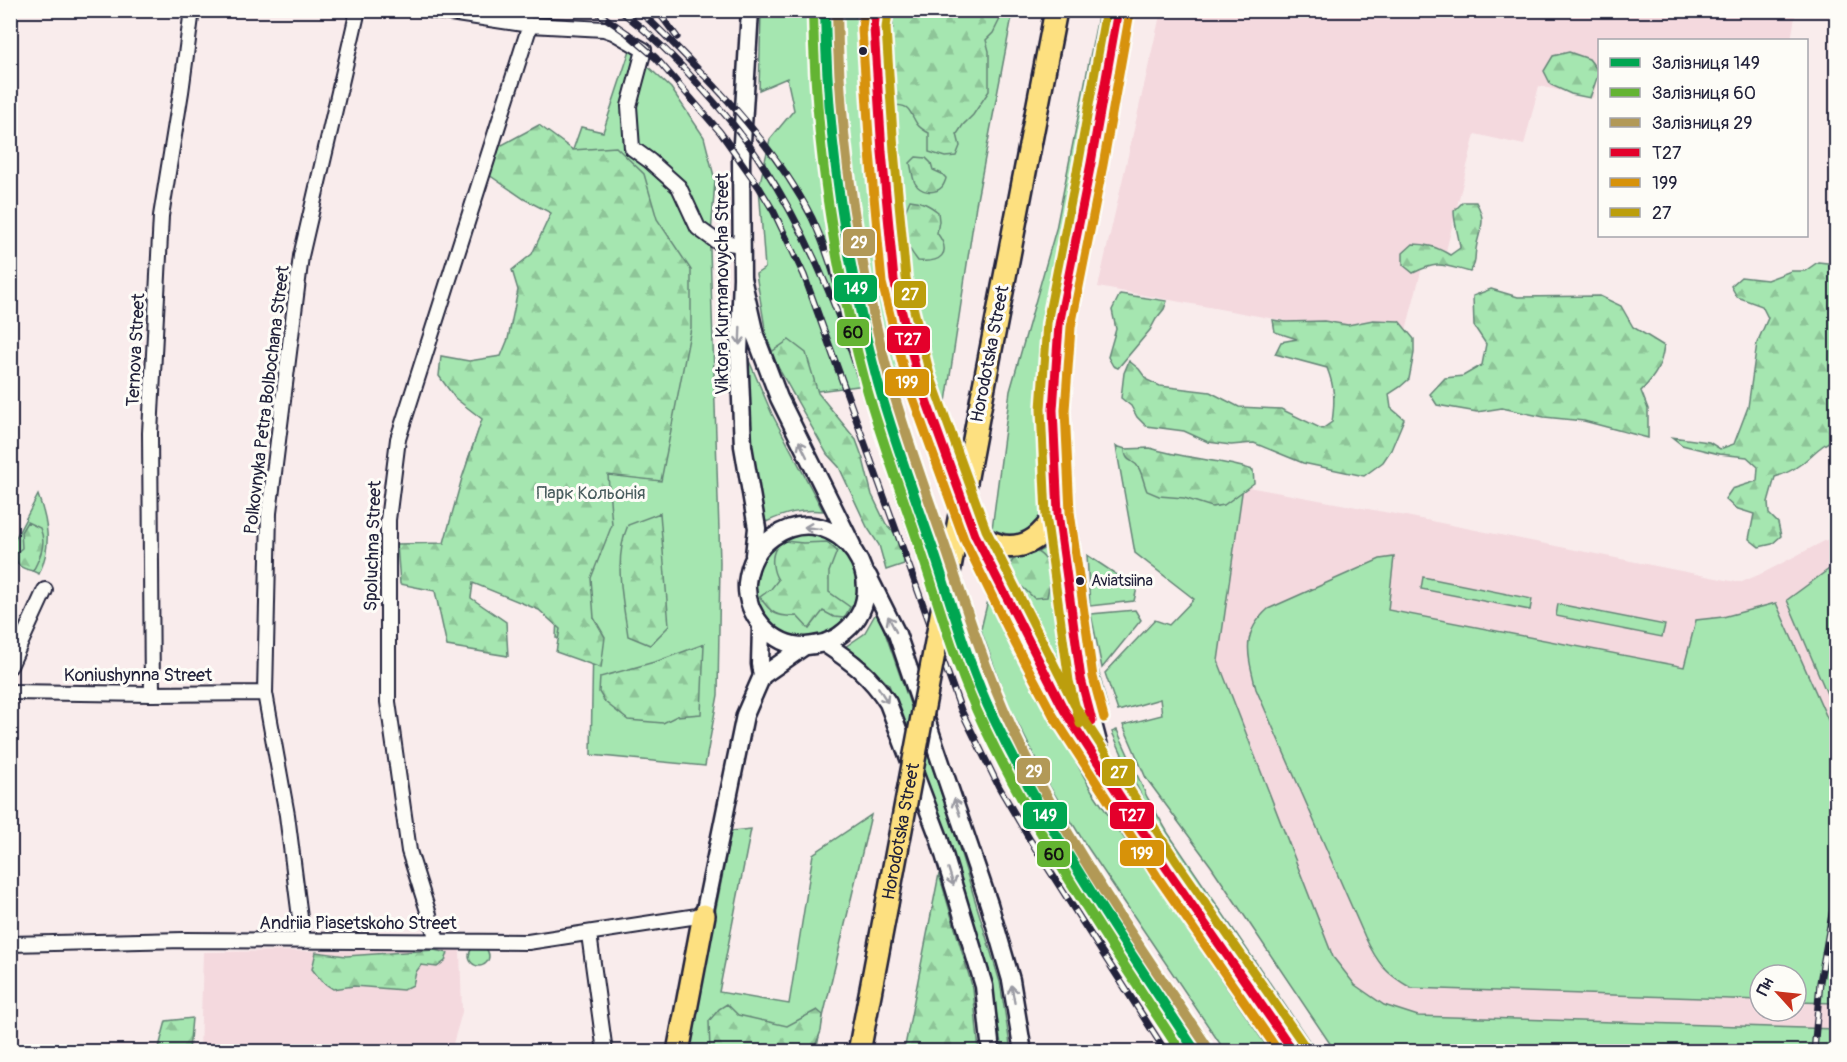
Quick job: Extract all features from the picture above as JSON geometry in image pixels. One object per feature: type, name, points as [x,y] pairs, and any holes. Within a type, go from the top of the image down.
[{"type":"main road","points":[[876,10],[874,28],[881,140],[894,280],[918,378],[975,535],[1064,710],[1107,776]]},
{"type":"main road","name":"Horodotska Street","points":[[859,1052],[1056,10]]},
{"type":"main road","points":[[1111,46],[1118,10]]},
{"type":"main road","points":[[975,535],[1002,546],[1026,545],[1044,532],[1058,513]]},
{"type":"main road","points":[[678,1052],[704,915]]},
{"type":"street","name":"Ternova Street","points":[[152,694],[150,433],[161,216],[192,10]]},
{"type":"street","name":"Polkovnyka Petra Bolbochana Street","points":[[303,941],[287,815],[265,693],[269,513],[302,256],[358,10]]},
{"type":"street","points":[[430,10],[530,25],[604,29],[644,50],[629,106],[632,148],[680,187],[698,228],[716,241],[742,245]]},
{"type":"street","name":"Viktora Kurmanovycha Street","points":[[750,10],[742,118],[742,278],[739,353],[743,446],[757,528],[754,555]]},
{"type":"street","name":"Spoluchna Street","points":[[437,940],[409,851],[388,702],[388,520],[398,439],[530,25]]},
{"type":"street","points":[[1111,46],[1091,164],[1059,325],[1053,410],[1058,513],[1081,680],[1107,776],[1167,869],[1294,1052]]},
{"type":"street","points":[[742,278],[756,335],[779,398],[897,634],[989,904],[1011,980],[1023,1052]]},
{"type":"street","points":[[797,526],[814,526],[831,531],[846,541],[858,557],[864,571],[866,589],[862,607],[853,623],[840,635],[824,643],[805,646],[788,643],[761,626],[752,612],[746,591],[748,572],[754,555],[780,532],[797,526]]},
{"type":"street","points":[[10,666],[45,590]]},
{"type":"street","points":[[704,915],[746,715],[762,676],[761,626]]},
{"type":"street","points":[[824,643],[860,668],[878,687],[888,703],[939,838],[984,986],[991,1052]]},
{"type":"street","points":[[762,676],[805,646]]},
{"type":"street","name":"Koniushynna Street","points":[[10,692],[265,693]]},
{"type":"street","name":"Andriia Piasetskoho Street","points":[[10,944],[184,940],[528,942],[704,915]]},
{"type":"street","points":[[589,934],[605,1052]]},
{"type":"shaded area","points":[[1161,11],[1796,11],[1791,39],[1598,39],[1598,75],[1593,98],[1539,86],[1524,145],[1475,134],[1445,255],[1426,252],[1403,342],[1098,287]]},
{"type":"shaded area","points":[[1116,446],[1243,486],[1736,582],[1742,582],[1765,572],[1836,535],[1836,1051],[1335,1051],[1182,826],[1152,643],[1194,598],[1135,553]]},
{"type":"shaded area","points":[[460,949],[462,1012],[451,1051],[200,1052],[203,952]]},
{"type":"green space","points":[[761,11],[855,11],[854,15],[864,25],[862,79],[883,283],[907,380],[793,394],[767,340],[756,274],[765,268],[759,187],[770,139],[794,110],[787,78],[759,90]]},
{"type":"green space","points":[[887,11],[1013,11],[976,205],[944,415],[916,331],[900,247],[884,31]]},
{"type":"green space","points":[[900,11],[997,11],[1000,19],[993,33],[986,40],[989,51],[989,91],[957,134],[960,146],[956,156],[945,157],[929,152],[929,133],[918,125],[906,107],[892,105],[884,52],[885,38],[893,28],[893,13]]},
{"type":"green space","points":[[1099,11],[1108,11],[1047,329],[1040,424],[1044,509],[1035,525],[1029,530],[1010,535],[992,529],[1010,391],[1056,229]]},
{"type":"green space","name":"Парк Кольонія","points":[[630,50],[671,88],[704,137],[715,180],[710,249],[720,562],[718,695],[705,766],[591,755],[593,641],[556,638],[557,616],[444,570],[468,459],[518,324],[555,201],[581,127],[603,132]]},
{"type":"green space","points":[[1569,52],[1589,59],[1598,71],[1590,98],[1571,94],[1551,85],[1544,71],[1553,56]]},
{"type":"green space","points":[[539,125],[573,150],[616,147],[644,174],[657,219],[691,270],[691,328],[661,481],[608,475],[612,525],[591,578],[594,618],[605,637],[601,668],[556,652],[560,629],[539,610],[473,583],[471,598],[506,622],[508,656],[447,646],[435,591],[400,584],[397,544],[444,543],[462,478],[482,419],[455,398],[439,376],[441,356],[469,361],[501,356],[508,339],[518,290],[512,270],[532,254],[551,213],[524,199],[489,175],[500,146]]},
{"type":"green space","points":[[916,157],[926,158],[933,170],[946,178],[942,187],[931,192],[917,186],[910,163]]},
{"type":"green space","points":[[910,200],[925,204],[938,212],[937,233],[942,240],[944,252],[938,259],[918,261],[908,246],[903,225]]},
{"type":"green space","points":[[1463,202],[1476,202],[1482,221],[1474,263],[1470,272],[1435,265],[1413,273],[1403,265],[1403,253],[1413,244],[1432,246],[1450,255],[1460,248],[1454,211]]},
{"type":"green space","points":[[1818,262],[1836,264],[1836,439],[1822,446],[1795,468],[1775,477],[1768,502],[1769,514],[1778,523],[1781,536],[1772,544],[1759,547],[1749,539],[1754,514],[1735,508],[1725,499],[1732,489],[1757,481],[1758,467],[1747,457],[1719,454],[1682,445],[1672,437],[1709,442],[1720,449],[1734,444],[1748,407],[1757,343],[1768,318],[1762,306],[1737,297],[1731,286],[1741,277],[1767,280],[1791,271],[1805,271]]},
{"type":"green space","points":[[1491,289],[1518,297],[1600,296],[1621,306],[1633,327],[1664,346],[1657,370],[1641,391],[1648,409],[1648,438],[1584,421],[1544,417],[1502,408],[1477,412],[1437,405],[1430,394],[1445,378],[1463,376],[1482,365],[1486,344],[1474,326],[1473,296]]},
{"type":"green space","points":[[1120,294],[1167,301],[1150,330],[1118,368],[1113,366],[1108,357],[1116,329],[1112,310]]},
{"type":"green space","points":[[1273,320],[1324,321],[1348,325],[1373,320],[1399,321],[1414,339],[1409,379],[1389,394],[1391,408],[1404,419],[1391,450],[1383,462],[1364,476],[1303,463],[1254,443],[1231,445],[1208,442],[1184,431],[1146,426],[1131,406],[1121,398],[1124,373],[1129,361],[1147,380],[1160,386],[1210,392],[1239,407],[1281,409],[1322,429],[1332,422],[1334,408],[1333,388],[1327,368],[1275,354],[1281,342],[1297,339],[1275,332]]},
{"type":"green space","points":[[789,340],[806,353],[818,393],[856,440],[872,495],[886,524],[901,540],[904,564],[886,570],[879,545],[867,527],[839,467],[827,454],[770,353]]},
{"type":"green space","points":[[747,356],[772,414],[823,511],[793,512],[766,522],[751,471]]},
{"type":"green space","points":[[1116,446],[1243,486],[1218,661],[1333,957],[1355,985],[1384,1005],[1418,1016],[1836,1029],[1836,1051],[1335,1051],[1211,866],[1146,778],[1123,725],[1162,715],[1160,699],[1118,711],[1105,673],[1155,620],[1169,625],[1194,599],[1135,553]]},
{"type":"green space","points":[[1150,448],[1253,470],[1254,483],[1224,505],[1212,507],[1184,498],[1159,496],[1147,491],[1139,469],[1125,453],[1125,449]]},
{"type":"green space","points":[[38,495],[47,534],[46,554],[39,574],[11,561],[11,547]]},
{"type":"green space","points":[[660,513],[669,626],[650,645],[628,636],[620,580],[621,552],[628,525]]},
{"type":"green space","points":[[27,522],[40,528],[43,540],[33,571],[20,566],[15,554],[22,548],[21,532]]},
{"type":"green space","points":[[806,535],[826,538],[835,543],[849,557],[854,566],[857,586],[854,606],[849,615],[835,629],[826,634],[806,637],[786,634],[777,629],[763,615],[758,606],[755,586],[758,566],[763,557],[777,543],[786,538]]},
{"type":"green space","points":[[784,541],[827,542],[837,551],[829,572],[829,592],[850,607],[844,618],[834,617],[823,611],[809,629],[797,616],[775,613],[764,603],[760,597],[778,580],[773,556],[776,548]]},
{"type":"green space","points":[[1049,546],[1065,659],[1080,722],[997,560],[1025,559]]},
{"type":"green space","points":[[1031,549],[1044,557],[1050,568],[1047,597],[1034,598],[1014,579],[1008,567],[1013,560]]},
{"type":"green space","points":[[1087,555],[1137,588],[1134,601],[1090,606]]},
{"type":"green space","points":[[1394,557],[1388,610],[1684,667],[1696,620],[1723,617],[1776,603],[1836,738],[1836,1003],[1808,1002],[1808,963],[1748,963],[1748,1000],[1411,988],[1388,972],[1378,961],[1365,937],[1256,689],[1248,646],[1253,627],[1268,609],[1380,559]]},
{"type":"green space","points":[[1836,564],[1836,715],[1787,600]]},
{"type":"green space","points":[[1423,577],[1532,599],[1530,610],[1421,589]]},
{"type":"green space","points":[[990,592],[1043,703],[1092,791],[1270,1051],[1225,1051],[1084,842],[1050,787],[1008,704],[982,633]]},
{"type":"green space","points":[[1558,604],[1665,625],[1662,637],[1556,616]]},
{"type":"green space","points":[[1135,610],[1141,620],[1102,668],[1091,614]]},
{"type":"green space","points":[[876,613],[882,624],[949,815],[1000,982],[1011,1051],[1002,1051],[992,984],[941,820],[889,685],[860,657],[845,647],[864,634]]},
{"type":"green space","points":[[1089,632],[1108,709],[1103,709],[1092,670],[1085,633]]},
{"type":"green space","points":[[704,644],[701,714],[677,716],[663,723],[628,720],[605,702],[599,692],[600,677],[658,661]]},
{"type":"green space","points":[[1117,730],[1147,797],[1168,833],[1316,1051],[1306,1051],[1217,922],[1159,829],[1112,732]]},
{"type":"green space","points":[[871,815],[816,1051],[688,1052],[731,831],[751,829],[719,992],[789,1004],[813,854]]},
{"type":"green space","points":[[939,874],[973,989],[979,1051],[904,1051]]},
{"type":"green space","points":[[479,946],[486,949],[489,956],[486,963],[479,966],[472,963],[469,956],[472,949]]},
{"type":"green space","points":[[434,950],[448,953],[445,961],[437,967],[421,965],[416,972],[413,985],[403,990],[354,986],[333,989],[321,981],[312,969],[316,952],[346,956]]},
{"type":"green space","points":[[727,1004],[738,1015],[787,1026],[817,1010],[823,1015],[821,1031],[813,1051],[710,1051],[709,1021],[719,1009]]},
{"type":"green space","points":[[192,1018],[189,1051],[158,1051],[166,1021]]},
{"type":"railway","points":[[594,10],[627,33],[656,58],[720,132],[774,212],[804,275],[961,710],[999,787],[1030,840],[1166,1052]]},
{"type":"railway","points":[[619,10],[665,49],[728,119],[762,164],[796,222],[842,325],[929,584],[964,674],[998,750],[1045,839],[1180,1052]]},
{"type":"railway","points":[[638,10],[727,100],[788,176],[817,229],[844,309]]},
{"type":"railway","points":[[657,10],[677,37]]},
{"type":"railway","points":[[1814,1052],[1820,982],[1836,891]]},
{"type":"rail line","name":"60","points":[[813,10],[814,58],[822,153],[844,295],[873,410],[957,662],[983,724],[1027,809],[1076,891],[1181,1052]]},
{"type":"rail line","name":"149","points":[[825,10],[829,105],[834,152],[847,245],[866,337],[897,446],[968,657],[994,719],[1039,805],[1089,888],[1196,1052]]},
{"type":"rail line","name":"29","points":[[837,10],[838,57],[846,151],[859,244],[878,335],[909,444],[981,652],[1013,730],[1066,830],[1111,903],[1206,1045]]},
{"type":"transit line","name":"199","points":[[864,10],[862,29],[870,153],[882,283],[907,382],[964,539],[1054,717],[1157,876],[1279,1052]]},
{"type":"transit line","name":"Т27","points":[[876,10],[874,28],[882,152],[894,280],[918,378],[975,535],[1064,710],[1167,869],[1294,1052]]},
{"type":"transit line","name":"27","points":[[1080,724],[1069,681],[1046,515],[1041,409],[1047,323],[1106,10]]},
{"type":"transit line","name":"Т27","points":[[1092,721],[1081,679],[1058,513],[1053,410],[1059,325],[1118,10]]},
{"type":"transit line","name":"27","points":[[888,11],[886,28],[894,151],[906,278],[930,375],[986,530],[1074,704],[1177,862],[1304,1045]]},
{"type":"transit line","name":"199","points":[[1104,718],[1093,677],[1070,512],[1065,410],[1071,327],[1130,12]]},
{"type":"place","name":"Aviatsiina","points":[[1080,581]]}]
